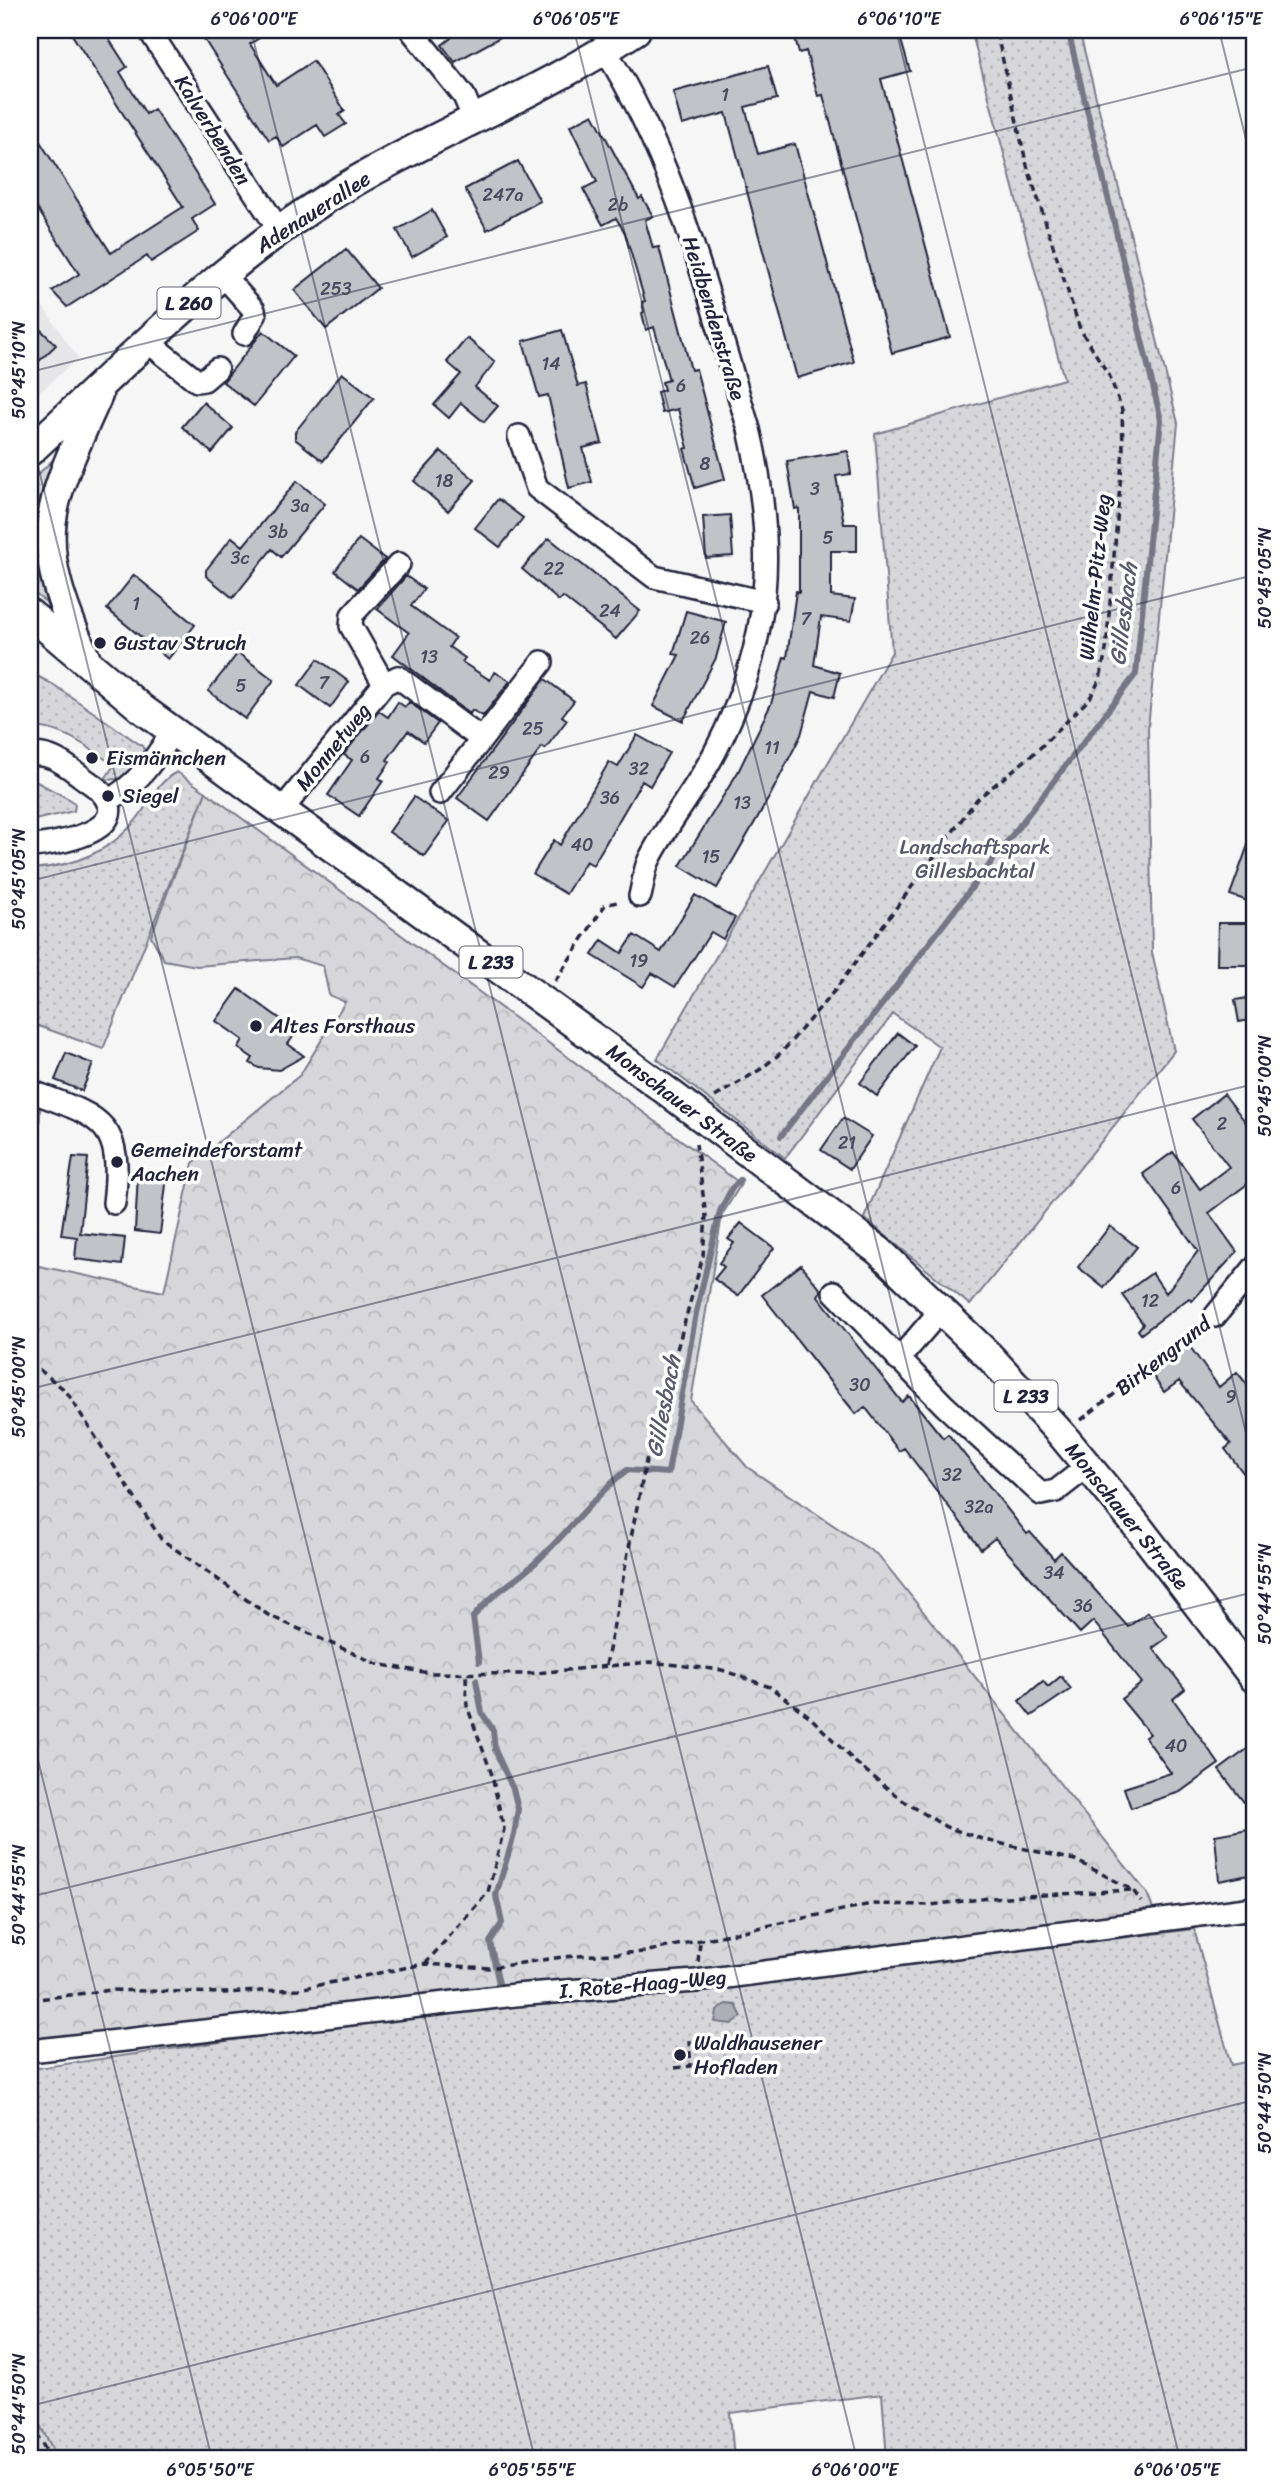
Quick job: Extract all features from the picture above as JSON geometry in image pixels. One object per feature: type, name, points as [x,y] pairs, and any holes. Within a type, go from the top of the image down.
[{"type":"main road","name":"Adenauerallee","points":[[30,451],[222,274],[279,230],[326,199],[605,50],[636,30]]},
{"type":"main road","points":[[89,665],[54,581],[49,551],[50,521],[55,496],[69,460],[104,383]]},
{"type":"main road","name":"Monschauer Straße","points":[[30,614],[173,732],[282,810],[697,1128],[879,1251],[989,1356],[1062,1435],[1254,1678]]},
{"type":"street","name":"Kalverbenden","points":[[149,30],[279,230]]},
{"type":"street","points":[[411,30],[464,96],[474,119]]},
{"type":"street","name":"Heidbendenstraße","points":[[605,50],[634,96],[669,172],[749,429],[759,471],[768,548],[765,602],[747,679],[716,751],[648,862],[640,896]]},
{"type":"street","points":[[222,274],[255,314],[244,334]]},
{"type":"street","points":[[148,342],[197,381],[204,380],[216,369]]},
{"type":"street","points":[[519,436],[537,488],[654,578],[765,602]]},
{"type":"street","name":"Monnetweg","points":[[384,684],[351,626],[352,615],[399,564]]},
{"type":"street","points":[[440,793],[542,662]]},
{"type":"street","name":"Monnetweg","points":[[282,810],[384,684],[398,677],[481,739]]},
{"type":"street","points":[[107,801],[127,791],[150,766],[173,732]]},
{"type":"street","points":[[30,755],[52,757],[66,765],[101,791],[107,801],[108,811],[100,827],[65,841],[30,846]]},
{"type":"street","points":[[30,1091],[76,1108],[101,1124],[114,1143],[118,1165],[114,1203]]},
{"type":"street","name":"Birkengrund","points":[[1215,1316],[1254,1268]]},
{"type":"street","points":[[834,1292],[898,1360],[1041,1494],[1056,1492],[1088,1466]]},
{"type":"street","points":[[898,1360],[941,1310]]},
{"type":"street","name":"I. Rote-Haag-Weg","points":[[30,2051],[515,1995],[696,1981],[1254,1908]]},
{"type":"path","name":"Wilhelm-Pitz-Weg","points":[[697,1128],[713,1099],[761,1069],[782,1052],[835,990],[977,799],[1065,726],[1090,698],[1100,679],[1106,650],[1124,449],[1122,410],[1110,377],[1080,329],[1026,162],[996,30]]},
{"type":"path","points":[[555,982],[605,905],[640,896]]},
{"type":"path","points":[[606,1665],[646,1461],[703,1256],[706,1216],[697,1128]]},
{"type":"path","name":"Birkengrund","points":[[1062,1435],[1215,1316]]},
{"type":"path","points":[[30,1362],[66,1391],[161,1539],[268,1615],[377,1664],[467,1676],[525,1674],[650,1662],[722,1670],[770,1686],[809,1716],[855,1762],[902,1800],[946,1827],[985,1840],[1075,1860],[1133,1890],[990,1898],[930,1905],[871,1905],[644,1952],[562,1957],[507,1967],[424,1965],[299,1989],[223,1993],[111,1990],[30,2000]]},
{"type":"path","points":[[424,1965],[488,1892],[504,1829],[491,1772],[467,1706],[467,1676]]},
{"type":"path","points":[[675,2068],[691,2066],[689,2042],[702,2040]]},
{"type":"path","points":[[30,2423],[51,2459]]},
{"type":"shaded area","points":[[30,288],[78,358],[30,401]]},
{"type":"shaded area","points":[[726,2004],[736,2005],[742,2017],[731,2024],[715,2022],[717,2011]]},
{"type":"green space","name":"Landschaftspark Gillesbachtal","points":[[971,30],[1079,30],[1178,423],[1148,728],[1152,952],[1174,1051],[970,1305],[864,1218],[940,1047],[893,1014],[785,1158],[657,1059],[892,652],[875,434],[1064,379]]},
{"type":"green space","points":[[59,454],[42,516],[30,520],[30,482]]},
{"type":"green space","points":[[41,542],[51,606],[30,590],[30,545]]},
{"type":"green space","points":[[30,672],[54,685],[142,746],[142,756],[135,768],[125,776],[105,779],[114,765],[64,734],[30,727]]},
{"type":"green space","points":[[177,772],[206,792],[103,1049],[30,1023],[30,869],[62,865],[107,846],[132,825],[161,784]]},
{"type":"green space","points":[[35,781],[71,800],[75,804],[74,811],[30,821],[30,782]]},
{"type":"green space","points":[[206,792],[741,1184],[722,1215],[691,1401],[747,1467],[879,1556],[1147,1893],[1153,1909],[742,1970],[30,2044],[30,1105],[40,1108],[34,1265],[164,1292],[193,1163],[300,1075],[345,1002],[329,995],[323,966],[295,958],[197,966],[164,960],[151,936]]},
{"type":"green space","points":[[1194,1929],[1231,2065],[1254,2060],[1254,2459],[887,2459],[882,2394],[730,2413],[734,2459],[58,2459],[30,2407],[30,2069],[517,2000],[744,1984]]},
{"type":"green space","points":[[30,2407],[58,2459],[30,2459]]},
{"type":"building","points":[[69,30],[103,30],[127,67],[120,72],[146,114],[154,109],[215,204],[192,219],[199,231],[151,262],[147,256],[67,307],[52,291],[79,274],[30,197],[30,126],[111,253],[183,207]]},
{"type":"building","points":[[198,30],[272,30],[250,44],[276,85],[313,61],[345,111],[339,115],[346,124],[325,137],[317,125],[283,147],[276,136],[269,140]]},
{"type":"building","points":[[445,30],[513,30],[455,62],[442,45],[451,38]]},
{"type":"building","points":[[793,30],[898,30],[910,71],[881,79],[950,337],[892,353],[823,95],[818,96],[806,51],[799,53]]},
{"type":"building","points":[[768,66],[777,99],[745,107],[758,154],[795,144],[854,362],[797,378],[726,113],[682,125],[673,92]]},
{"type":"building","points":[[593,114],[639,199],[642,197],[653,216],[645,220],[653,248],[659,247],[691,370],[696,369],[725,479],[695,488],[684,449],[688,448],[678,409],[662,413],[657,392],[664,390],[662,382],[669,380],[654,327],[646,330],[642,313],[642,302],[645,301],[625,233],[616,218],[603,225],[583,189],[597,182],[570,126]]},
{"type":"building","points":[[518,161],[540,201],[487,230],[465,189]]},
{"type":"building","points":[[432,210],[447,237],[412,257],[397,230]]},
{"type":"building","points":[[346,249],[378,288],[326,329],[294,290]]},
{"type":"building","points":[[30,319],[56,345],[30,370]]},
{"type":"building","points":[[562,330],[578,386],[586,384],[602,443],[583,448],[592,482],[569,488],[548,395],[539,397],[523,341]]},
{"type":"building","points":[[263,331],[294,356],[254,406],[223,382]]},
{"type":"building","points":[[467,338],[495,362],[475,387],[498,406],[484,422],[461,403],[449,418],[434,405],[461,374],[447,362]]},
{"type":"building","points":[[342,373],[374,398],[323,461],[295,439],[295,432]]},
{"type":"building","points":[[203,402],[233,428],[212,453],[182,427]]},
{"type":"building","points":[[441,451],[475,480],[448,511],[414,481]]},
{"type":"building","points":[[848,451],[851,474],[836,476],[844,524],[857,524],[857,551],[831,551],[831,596],[855,599],[851,621],[821,617],[814,665],[840,673],[834,697],[813,691],[801,735],[717,888],[680,866],[738,772],[771,704],[784,657],[787,658],[796,591],[799,592],[799,508],[795,509],[787,461]]},
{"type":"building","points":[[297,481],[325,504],[281,557],[272,549],[233,598],[206,576],[206,570],[232,537],[243,546]]},
{"type":"building","points":[[498,499],[523,518],[500,547],[475,528]]},
{"type":"building","points":[[730,515],[733,556],[706,558],[703,517]]},
{"type":"building","points":[[549,538],[640,611],[616,639],[563,597],[559,601],[522,569]]},
{"type":"building","points":[[359,539],[385,559],[358,589],[335,571]]},
{"type":"building","points":[[134,575],[195,625],[168,659],[107,609]]},
{"type":"building","points":[[406,576],[424,589],[411,606],[455,638],[449,647],[465,658],[462,662],[490,680],[495,672],[510,681],[483,716],[472,710],[470,714],[393,655],[409,633],[377,609]]},
{"type":"building","points":[[686,611],[726,622],[716,658],[683,721],[653,706],[679,655],[673,654]]},
{"type":"building","points":[[238,653],[274,680],[245,719],[208,691]]},
{"type":"building","points":[[318,659],[349,682],[330,708],[299,685]]},
{"type":"building","points":[[545,679],[574,701],[562,716],[567,720],[545,749],[542,747],[489,821],[457,798]]},
{"type":"building","points":[[398,702],[405,707],[409,702],[438,723],[424,742],[408,731],[387,760],[390,762],[379,778],[383,781],[359,816],[328,795],[352,760],[344,755],[347,750],[379,711],[388,717]]},
{"type":"building","points":[[637,735],[669,753],[650,786],[642,781],[593,865],[586,861],[566,894],[533,874],[554,840],[560,845],[609,762],[618,767]]},
{"type":"building","points":[[414,797],[449,821],[424,856],[389,832]]},
{"type":"building","points":[[1254,834],[1254,903],[1230,895]]},
{"type":"building","points":[[695,895],[735,918],[723,939],[711,932],[675,987],[652,973],[643,987],[592,955],[602,940],[622,953],[634,935],[661,952]]},
{"type":"building","points":[[1218,923],[1254,923],[1254,960],[1249,960],[1249,965],[1217,965]]},
{"type":"building","name":"Altes Forsthaus","points":[[239,989],[297,1031],[288,1044],[304,1056],[279,1070],[259,1068],[250,1063],[253,1058],[238,1048],[243,1040],[216,1021]]},
{"type":"building","points":[[1254,997],[1254,1019],[1239,1022],[1235,1000]]},
{"type":"building","points":[[898,1033],[915,1046],[877,1096],[860,1083]]},
{"type":"building","points":[[66,1053],[93,1064],[82,1091],[55,1080]]},
{"type":"building","points":[[1224,1094],[1254,1133],[1254,1179],[1209,1213],[1237,1252],[1192,1301],[1189,1298],[1141,1334],[1138,1330],[1143,1324],[1122,1295],[1152,1273],[1166,1293],[1198,1251],[1143,1174],[1173,1152],[1200,1189],[1229,1167],[1192,1119]]},
{"type":"building","points":[[843,1118],[872,1136],[850,1169],[821,1150]]},
{"type":"building","points":[[73,1157],[88,1158],[80,1233],[125,1238],[122,1265],[75,1259],[77,1237],[61,1235]]},
{"type":"building","points":[[138,1173],[167,1176],[160,1234],[135,1231]]},
{"type":"building","points":[[741,1223],[774,1248],[738,1296],[714,1279],[724,1267],[719,1263],[734,1243],[728,1239]]},
{"type":"building","points":[[1110,1226],[1137,1247],[1104,1288],[1078,1267]]},
{"type":"building","points":[[801,1265],[821,1290],[818,1296],[902,1402],[909,1396],[943,1438],[948,1434],[1027,1534],[1030,1532],[1054,1559],[1061,1552],[1128,1627],[1148,1612],[1168,1637],[1153,1648],[1185,1689],[1173,1699],[1219,1764],[1180,1792],[1131,1808],[1124,1788],[1171,1773],[1145,1737],[1150,1734],[1121,1699],[1142,1683],[1093,1621],[1080,1633],[995,1538],[981,1549],[904,1448],[899,1451],[865,1407],[856,1414],[762,1295]]},
{"type":"building","points":[[1188,1344],[1219,1387],[1237,1372],[1254,1393],[1254,1487],[1225,1449],[1231,1444],[1179,1381],[1164,1392],[1150,1372]]},
{"type":"building","points":[[1061,1676],[1071,1689],[1031,1716],[1019,1701],[1043,1681],[1048,1687]]},
{"type":"building","points":[[1254,1744],[1254,1815],[1219,1770]]},
{"type":"building","points":[[1254,1828],[1254,1874],[1219,1881],[1215,1835]]},
{"type":"waterway","name":"Gillesbach","points":[[781,1136],[1136,674],[1161,420],[1068,30]]},
{"type":"waterway","name":"Gillesbach","points":[[479,1662],[473,1617],[486,1602],[539,1559],[600,1494],[627,1470],[668,1473],[696,1313],[720,1211],[732,1188],[740,1180]]},
{"type":"waterway","name":"Gillesbach","points":[[476,1680],[482,1713],[493,1730],[495,1750],[513,1789],[518,1809],[514,1835],[496,1895],[502,1923],[490,1942],[501,1993]]},
{"type":"place","name":"Gustav Struch","points":[[100,643]]},
{"type":"place","name":"Eismännchen","points":[[92,758]]},
{"type":"place","name":"Siegel","points":[[108,796]]},
{"type":"place","name":"Altes Forsthaus","points":[[256,1026]]},
{"type":"place","name":"Gemeindeforstamt Aachen","points":[[117,1162]]},
{"type":"place","name":"Waldhausener Hofladen","points":[[680,2055]]}]
